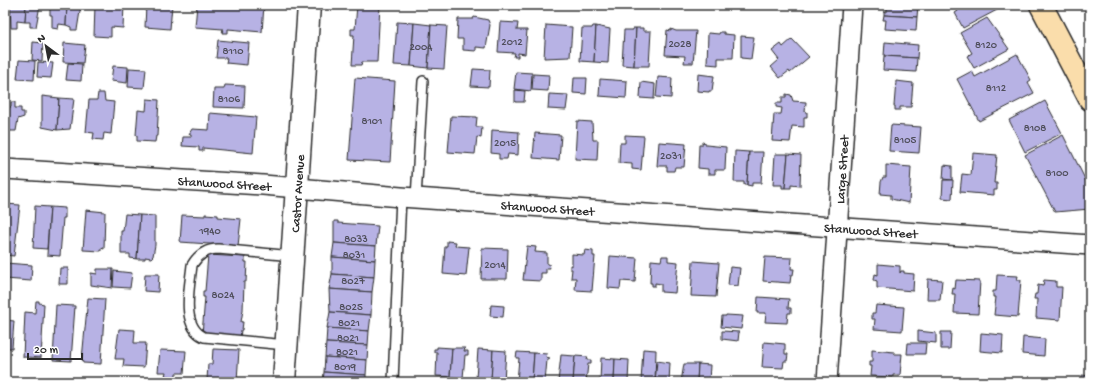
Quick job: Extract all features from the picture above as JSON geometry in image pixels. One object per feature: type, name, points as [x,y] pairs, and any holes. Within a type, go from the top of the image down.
[{"type":"main road","name":"Castor Avenue","points":[[284,382],[309,5]]},
{"type":"main road","points":[[1041,5],[1090,99]]},
{"type":"street","name":"Large Street","points":[[827,382],[852,5]]},
{"type":"street","name":"Stanwood Street","points":[[5,169],[297,188],[1090,245]]},
{"type":"lane","points":[[393,382],[408,197],[423,81]]},
{"type":"lane","points":[[286,345],[204,337],[191,322],[188,313],[192,266],[196,259],[204,252],[210,249],[218,249],[293,256]]},
{"type":"building","points":[[10,5],[26,5],[25,22],[17,21],[17,28],[11,28]]},
{"type":"building","points":[[26,5],[40,5],[36,27],[30,27],[30,22],[25,22]]},
{"type":"building","points":[[50,5],[67,5],[66,25],[59,24],[58,29],[52,28]]},
{"type":"building","points":[[67,5],[81,5],[77,30],[71,30],[71,27],[66,25]]},
{"type":"building","points":[[95,5],[124,5],[123,28],[111,27],[111,37],[94,36]]},
{"type":"building","points":[[146,5],[172,5],[170,29],[145,27]]},
{"type":"building","points":[[197,5],[264,5],[262,32],[228,29],[228,33],[222,33],[223,29],[195,27]]},
{"type":"building","points":[[357,5],[380,5],[377,62],[362,62],[361,65],[352,65],[354,35],[351,35],[351,29],[355,29]]},
{"type":"building","points":[[887,5],[918,5],[917,17],[884,15],[884,11],[887,12]]},
{"type":"building","points":[[955,5],[995,5],[997,10],[963,28],[955,13],[958,11]]},
{"type":"building","points":[[884,15],[917,17],[916,31],[885,29],[886,20],[883,20]]},
{"type":"building","points":[[474,17],[488,20],[490,25],[486,48],[476,47],[476,51],[463,50],[463,39],[457,39],[458,19],[473,19]]},
{"type":"building","points":[[987,18],[1009,49],[974,68],[967,56],[972,53],[960,33]]},
{"type":"building","points":[[397,22],[414,23],[411,66],[394,65]]},
{"type":"building","points":[[500,22],[518,23],[517,30],[527,30],[525,54],[518,53],[518,57],[514,57],[515,53],[498,52]]},
{"type":"building","points":[[414,23],[431,25],[428,68],[411,66]]},
{"type":"building","points":[[431,25],[447,26],[444,69],[428,68]]},
{"type":"building","points":[[546,25],[572,27],[570,57],[544,58]]},
{"type":"building","points":[[593,26],[596,26],[594,62],[580,61],[582,28],[592,28]]},
{"type":"building","points":[[596,26],[610,29],[608,63],[594,62]]},
{"type":"building","points":[[633,28],[636,28],[634,66],[622,65],[624,30],[633,30]]},
{"type":"building","points":[[636,28],[643,28],[643,31],[651,31],[649,66],[634,66]]},
{"type":"building","points":[[671,29],[676,31],[696,31],[693,63],[684,63],[685,56],[665,55],[667,30],[671,31]]},
{"type":"building","points":[[720,32],[734,35],[733,58],[718,58],[718,65],[707,64],[708,33],[719,34]]},
{"type":"building","points":[[741,36],[754,37],[751,59],[741,58]]},
{"type":"building","points":[[792,39],[809,57],[790,73],[789,71],[780,78],[771,67],[779,60],[772,51],[781,44],[783,47]]},
{"type":"building","points":[[218,40],[249,43],[247,65],[226,63],[227,58],[216,58]]},
{"type":"building","points":[[33,42],[43,43],[42,61],[32,60]]},
{"type":"building","points":[[885,42],[918,45],[917,58],[884,56]]},
{"type":"building","points":[[64,43],[85,45],[83,63],[63,62]]},
{"type":"building","points":[[1017,54],[1031,80],[1028,82],[1034,93],[979,121],[957,79],[972,71],[975,77]]},
{"type":"building","points":[[884,56],[917,58],[916,72],[883,70]]},
{"type":"building","points":[[19,60],[35,61],[34,80],[17,79]]},
{"type":"building","points":[[38,62],[53,63],[51,78],[37,77]]},
{"type":"building","points":[[68,63],[82,64],[81,81],[66,80]]},
{"type":"building","points":[[113,66],[128,67],[127,83],[111,81]]},
{"type":"building","points":[[129,68],[146,69],[144,88],[128,87]]},
{"type":"building","points":[[473,69],[490,70],[489,87],[471,86]]},
{"type":"building","points":[[516,72],[532,73],[531,91],[514,89]]},
{"type":"building","points":[[533,74],[549,75],[548,91],[532,90]]},
{"type":"building","points":[[698,74],[714,76],[712,91],[697,91]]},
{"type":"building","points":[[658,77],[672,78],[671,98],[656,97]]},
{"type":"building","points":[[355,78],[395,81],[390,162],[349,160]]},
{"type":"building","points":[[574,78],[587,78],[586,94],[573,93]]},
{"type":"building","points":[[600,79],[627,81],[626,98],[599,96]]},
{"type":"building","points":[[896,81],[913,83],[911,107],[900,107],[900,110],[895,110]]},
{"type":"building","points":[[641,82],[655,84],[654,99],[640,98]]},
{"type":"building","points":[[225,85],[245,86],[244,108],[213,107],[214,89],[224,89]]},
{"type":"building","points":[[515,90],[525,91],[524,102],[515,102]]},
{"type":"building","points":[[98,93],[104,93],[105,101],[114,102],[111,134],[104,133],[103,140],[93,139],[94,133],[86,132],[89,100],[97,100]]},
{"type":"building","points":[[549,94],[568,95],[566,110],[548,109]]},
{"type":"building","points":[[786,94],[791,95],[793,101],[806,102],[805,112],[807,112],[807,117],[804,117],[804,127],[792,126],[790,142],[772,141],[774,114],[781,114],[782,108],[776,107],[776,103],[782,103],[782,97],[786,97]]},
{"type":"building","points":[[42,96],[59,98],[57,130],[42,127]]},
{"type":"building","points":[[59,98],[74,99],[70,129],[57,130]]},
{"type":"building","points":[[147,99],[159,100],[157,136],[155,142],[137,141],[138,110],[146,111]]},
{"type":"building","points":[[1045,101],[1062,133],[1025,152],[1009,120]]},
{"type":"building","points":[[11,102],[15,102],[15,108],[21,108],[21,112],[24,112],[24,117],[18,119],[16,131],[5,131],[5,107],[11,107]]},
{"type":"building","points":[[210,113],[256,117],[253,153],[203,148],[203,151],[199,151],[199,147],[182,146],[183,137],[191,137],[191,134],[189,134],[192,129],[209,130]]},
{"type":"building","points":[[451,116],[477,117],[476,127],[482,127],[481,138],[477,137],[475,154],[448,152]]},
{"type":"building","points":[[577,121],[592,122],[593,140],[598,140],[597,160],[575,159]]},
{"type":"building","points":[[891,125],[921,127],[919,153],[889,151]]},
{"type":"building","points":[[492,130],[519,132],[518,155],[508,154],[507,159],[499,159],[499,154],[491,153]]},
{"type":"building","points":[[535,133],[561,135],[559,160],[533,158]]},
{"type":"building","points":[[625,135],[644,136],[641,170],[632,169],[632,164],[619,163],[620,143],[625,143]]},
{"type":"building","points":[[1063,135],[1090,189],[1090,209],[1055,212],[1025,155]]},
{"type":"building","points":[[659,142],[686,144],[684,167],[675,167],[674,171],[667,171],[667,166],[657,166]]},
{"type":"building","points":[[702,142],[706,143],[706,145],[726,147],[725,170],[715,170],[715,174],[708,174],[708,169],[698,168],[699,145],[702,145]]},
{"type":"building","points":[[735,151],[749,152],[747,185],[744,185],[744,182],[734,182]]},
{"type":"building","points":[[749,152],[763,152],[761,183],[752,183],[752,186],[747,185]]},
{"type":"building","points":[[973,153],[997,155],[994,183],[997,183],[997,190],[994,190],[994,195],[960,192],[962,174],[971,175]]},
{"type":"building","points":[[775,154],[788,154],[785,188],[782,188],[782,185],[773,185]]},
{"type":"building","points":[[788,154],[801,155],[800,186],[791,185],[791,188],[785,188]]},
{"type":"building","points":[[886,165],[911,167],[909,203],[891,199],[891,195],[880,194],[881,182],[883,177],[886,177]]},
{"type":"building","points":[[944,165],[952,166],[952,180],[943,179]]},
{"type":"building","points":[[943,180],[953,180],[952,199],[942,198]]},
{"type":"building","points":[[5,204],[20,205],[14,256],[5,255]]},
{"type":"building","points":[[35,206],[50,207],[47,249],[33,248]]},
{"type":"building","points":[[50,207],[65,208],[60,256],[47,255]]},
{"type":"building","points":[[86,210],[105,212],[104,249],[101,248],[101,251],[83,250]]},
{"type":"building","points":[[125,214],[140,215],[137,259],[130,258],[130,254],[121,254],[121,231],[123,231]]},
{"type":"building","points":[[205,214],[241,219],[238,246],[180,242],[182,215],[205,216]]},
{"type":"building","points":[[140,215],[155,216],[155,245],[153,256],[151,258],[145,257],[145,259],[137,259]]},
{"type":"building","points":[[334,221],[338,221],[338,223],[378,226],[376,246],[334,243]]},
{"type":"building","points":[[447,241],[456,242],[455,246],[469,247],[466,276],[443,274],[445,246],[447,246]]},
{"type":"building","points":[[334,243],[376,246],[375,260],[332,257]]},
{"type":"building","points":[[527,246],[536,247],[535,252],[547,253],[547,264],[549,264],[550,268],[546,268],[546,273],[541,273],[541,281],[523,280]]},
{"type":"building","points":[[482,248],[508,249],[507,279],[481,279]]},
{"type":"building","points":[[585,250],[593,251],[593,256],[595,256],[592,291],[575,290],[576,278],[571,278],[572,269],[570,269],[570,265],[572,266],[572,254],[584,255]]},
{"type":"building","points":[[208,255],[245,257],[245,262],[247,262],[241,322],[243,322],[240,338],[202,335],[205,297],[203,297],[203,291],[205,291]]},
{"type":"building","points":[[610,256],[637,258],[635,282],[621,281],[620,289],[608,288]]},
{"type":"building","points":[[662,256],[668,256],[668,261],[678,262],[675,293],[661,292],[661,284],[655,283],[655,286],[652,286],[652,283],[650,283],[651,260],[661,261]]},
{"type":"building","points":[[332,257],[375,260],[374,277],[332,274]]},
{"type":"building","points":[[765,257],[792,258],[791,269],[794,269],[793,275],[791,275],[790,283],[763,281]]},
{"type":"building","points":[[693,261],[719,263],[716,297],[691,296]]},
{"type":"building","points":[[5,263],[32,265],[31,281],[5,279]]},
{"type":"building","points":[[878,264],[900,266],[900,273],[901,271],[904,271],[904,273],[914,274],[913,291],[877,288],[877,281],[874,280],[875,274],[878,275]]},
{"type":"building","points":[[730,267],[740,268],[738,286],[728,285]]},
{"type":"building","points":[[60,268],[68,268],[68,284],[59,284]]},
{"type":"building","points":[[97,269],[113,269],[112,288],[91,285],[91,273],[97,274]]},
{"type":"building","points":[[114,271],[132,273],[130,288],[113,287]]},
{"type":"building","points":[[145,274],[159,274],[158,292],[144,291]]},
{"type":"building","points":[[332,274],[374,277],[372,292],[329,289]]},
{"type":"building","points":[[997,275],[1018,276],[1017,280],[1021,280],[1018,317],[994,315],[996,297],[993,297],[993,291],[996,291]]},
{"type":"building","points":[[928,279],[942,280],[940,300],[927,300]]},
{"type":"building","points":[[956,280],[980,281],[978,314],[954,313],[955,294],[952,294],[953,288],[955,289]]},
{"type":"building","points":[[1044,280],[1056,281],[1056,287],[1062,287],[1060,320],[1036,318],[1037,299],[1034,299],[1035,294],[1037,294],[1038,285],[1043,286]]},
{"type":"building","points":[[329,289],[372,292],[371,315],[330,312]]},
{"type":"building","points":[[758,297],[789,299],[788,308],[791,308],[791,313],[788,313],[787,323],[765,322],[766,313],[757,313]]},
{"type":"building","points":[[88,298],[105,299],[101,364],[83,363],[82,359]]},
{"type":"building","points":[[36,301],[44,304],[41,358],[23,357],[25,312],[35,313]]},
{"type":"building","points":[[56,305],[75,306],[71,361],[53,360]]},
{"type":"building","points":[[491,305],[504,306],[503,317],[490,316]]},
{"type":"building","points":[[876,305],[904,307],[902,331],[874,329],[875,319],[872,319],[872,313],[875,313]]},
{"type":"building","points":[[330,312],[371,315],[369,331],[327,328]]},
{"type":"building","points":[[722,316],[743,316],[741,329],[721,327]]},
{"type":"building","points":[[5,320],[14,321],[12,348],[5,348]]},
{"type":"building","points":[[327,328],[369,331],[368,345],[326,343]]},
{"type":"building","points":[[119,329],[135,330],[134,343],[146,343],[144,367],[123,366],[124,359],[115,359]]},
{"type":"building","points":[[722,331],[739,332],[738,341],[722,339]]},
{"type":"building","points":[[918,331],[936,333],[936,343],[918,341]]},
{"type":"building","points":[[941,332],[951,332],[950,349],[941,349]]},
{"type":"building","points":[[981,333],[1003,335],[1002,353],[980,351]]},
{"type":"building","points":[[1023,337],[1045,339],[1044,356],[1022,354]]},
{"type":"building","points":[[764,342],[785,344],[785,354],[788,354],[787,361],[784,361],[783,368],[762,367]]},
{"type":"building","points":[[326,343],[368,345],[367,360],[325,357]]},
{"type":"building","points":[[908,343],[926,343],[925,354],[907,354]]},
{"type":"building","points":[[437,347],[452,348],[450,377],[436,376],[437,352],[434,352],[434,349],[437,349]]},
{"type":"building","points":[[452,348],[465,348],[464,351],[468,351],[468,355],[465,355],[463,378],[450,377]]},
{"type":"building","points":[[213,349],[239,350],[237,381],[207,380],[208,364],[212,364]]},
{"type":"building","points":[[478,349],[493,350],[491,380],[476,379]]},
{"type":"building","points":[[643,349],[656,350],[655,382],[641,382]]},
{"type":"building","points":[[160,350],[186,351],[184,373],[176,373],[176,377],[165,376],[166,372],[158,372]]},
{"type":"building","points":[[493,350],[506,351],[504,381],[491,380]]},
{"type":"building","points":[[872,350],[902,354],[900,375],[893,375],[893,377],[870,376],[871,366],[869,366],[869,362],[872,362]]},
{"type":"building","points":[[517,352],[534,353],[532,382],[517,382],[519,358],[516,358]]},
{"type":"building","points":[[534,353],[547,354],[546,357],[550,358],[547,360],[545,382],[532,382]]},
{"type":"building","points":[[561,355],[575,356],[573,382],[558,382]]},
{"type":"building","points":[[575,356],[588,357],[587,360],[591,360],[591,364],[588,364],[586,382],[573,382]]},
{"type":"building","points":[[325,357],[367,360],[366,375],[324,372]]},
{"type":"building","points":[[601,358],[615,359],[614,382],[600,382]]},
{"type":"building","points":[[615,359],[629,360],[628,382],[614,382]]},
{"type":"building","points":[[657,361],[670,363],[669,382],[655,382]]},
{"type":"building","points":[[684,364],[698,364],[697,382],[681,382]]},
{"type":"building","points":[[698,364],[710,365],[709,382],[697,382]]},
{"type":"building","points":[[324,372],[366,375],[366,382],[323,382]]},
{"type":"building","points":[[1082,375],[1090,376],[1090,382],[1082,382]]}]
